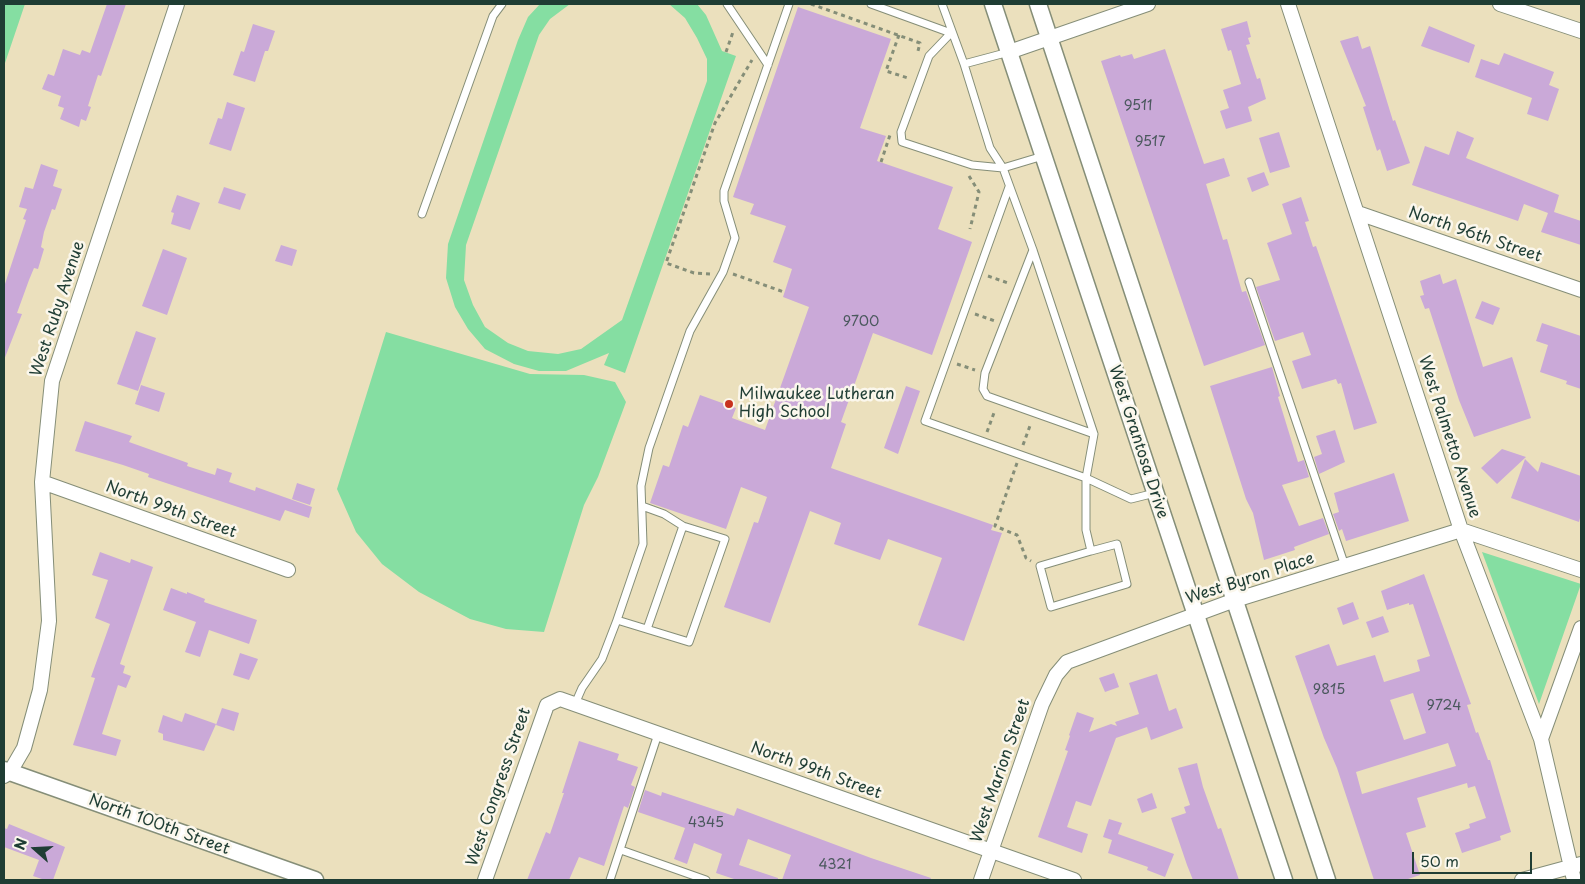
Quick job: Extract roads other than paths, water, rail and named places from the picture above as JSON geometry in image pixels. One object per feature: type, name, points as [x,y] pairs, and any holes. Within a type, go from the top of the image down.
[{"type":"street","name":"West Ruby Avenue","points":[[6,773],[24,748],[40,690],[49,621],[42,482],[52,381],[177,4]]},
{"type":"street","name":"West Grantosa Drive","points":[[993,4],[1284,880]]},
{"type":"street","points":[[1038,4],[1327,880]]},
{"type":"street","points":[[1009,52],[1148,4]]},
{"type":"street","name":"West Palmetto Avenue","points":[[1288,4],[1461,530],[1541,739],[1576,865],[1574,880]]},
{"type":"street","points":[[1500,4],[1581,31]]},
{"type":"street","name":"North 96th Street","points":[[1358,213],[1581,290]]},
{"type":"street","name":"North 99th Street","points":[[42,482],[288,570]]},
{"type":"street","points":[[1461,530],[1581,570]]},
{"type":"street","name":"West Byron Place","points":[[1056,675],[1067,662],[1235,600],[1461,530]]},
{"type":"street","points":[[1541,739],[1581,628]]},
{"type":"street","name":"West Marion Street","points":[[982,880],[1042,704],[1056,675]]},
{"type":"street","name":"North 99th Street","points":[[547,705],[560,699],[1074,880]]},
{"type":"street","name":"West Congress Street","points":[[485,880],[547,705]]},
{"type":"street","name":"North 100th Street","points":[[6,773],[308,879]]},
{"type":"street","points":[[1522,880],[1576,865]]},
{"type":"lane","points":[[422,214],[493,16],[502,4]]},
{"type":"lane","points":[[727,4],[768,65]]},
{"type":"lane","points":[[575,704],[582,688],[602,659],[618,620],[643,544],[641,486],[649,448],[690,331],[723,272],[736,238],[724,201],[724,191],[789,4]]},
{"type":"lane","points":[[871,4],[951,33]]},
{"type":"lane","points":[[942,4],[951,33],[964,64],[990,148],[1003,168],[1033,250],[1094,434],[1086,478],[1086,530],[1091,551]]},
{"type":"lane","points":[[951,33],[929,56],[901,132],[902,142],[972,165],[1003,168],[1043,156]]},
{"type":"lane","points":[[964,64],[1009,52]]},
{"type":"lane","points":[[1009,186],[925,421],[1086,478],[1131,499],[1154,493]]},
{"type":"lane","points":[[1033,250],[985,373],[983,389],[987,396],[1094,434]]},
{"type":"lane","points":[[1249,282],[1346,566]]},
{"type":"lane","points":[[618,620],[689,642],[725,539],[683,526],[664,514],[642,506]]},
{"type":"lane","points":[[647,629],[683,526]]},
{"type":"lane","points":[[1117,544],[1127,584],[1051,607],[1040,566],[1091,551],[1117,544]]},
{"type":"lane","points":[[610,880],[658,734]]},
{"type":"lane","points":[[621,850],[706,880]]},
{"type":"place","name":"Milwaukee Lutheran High School","points":[[729,404]]}]
